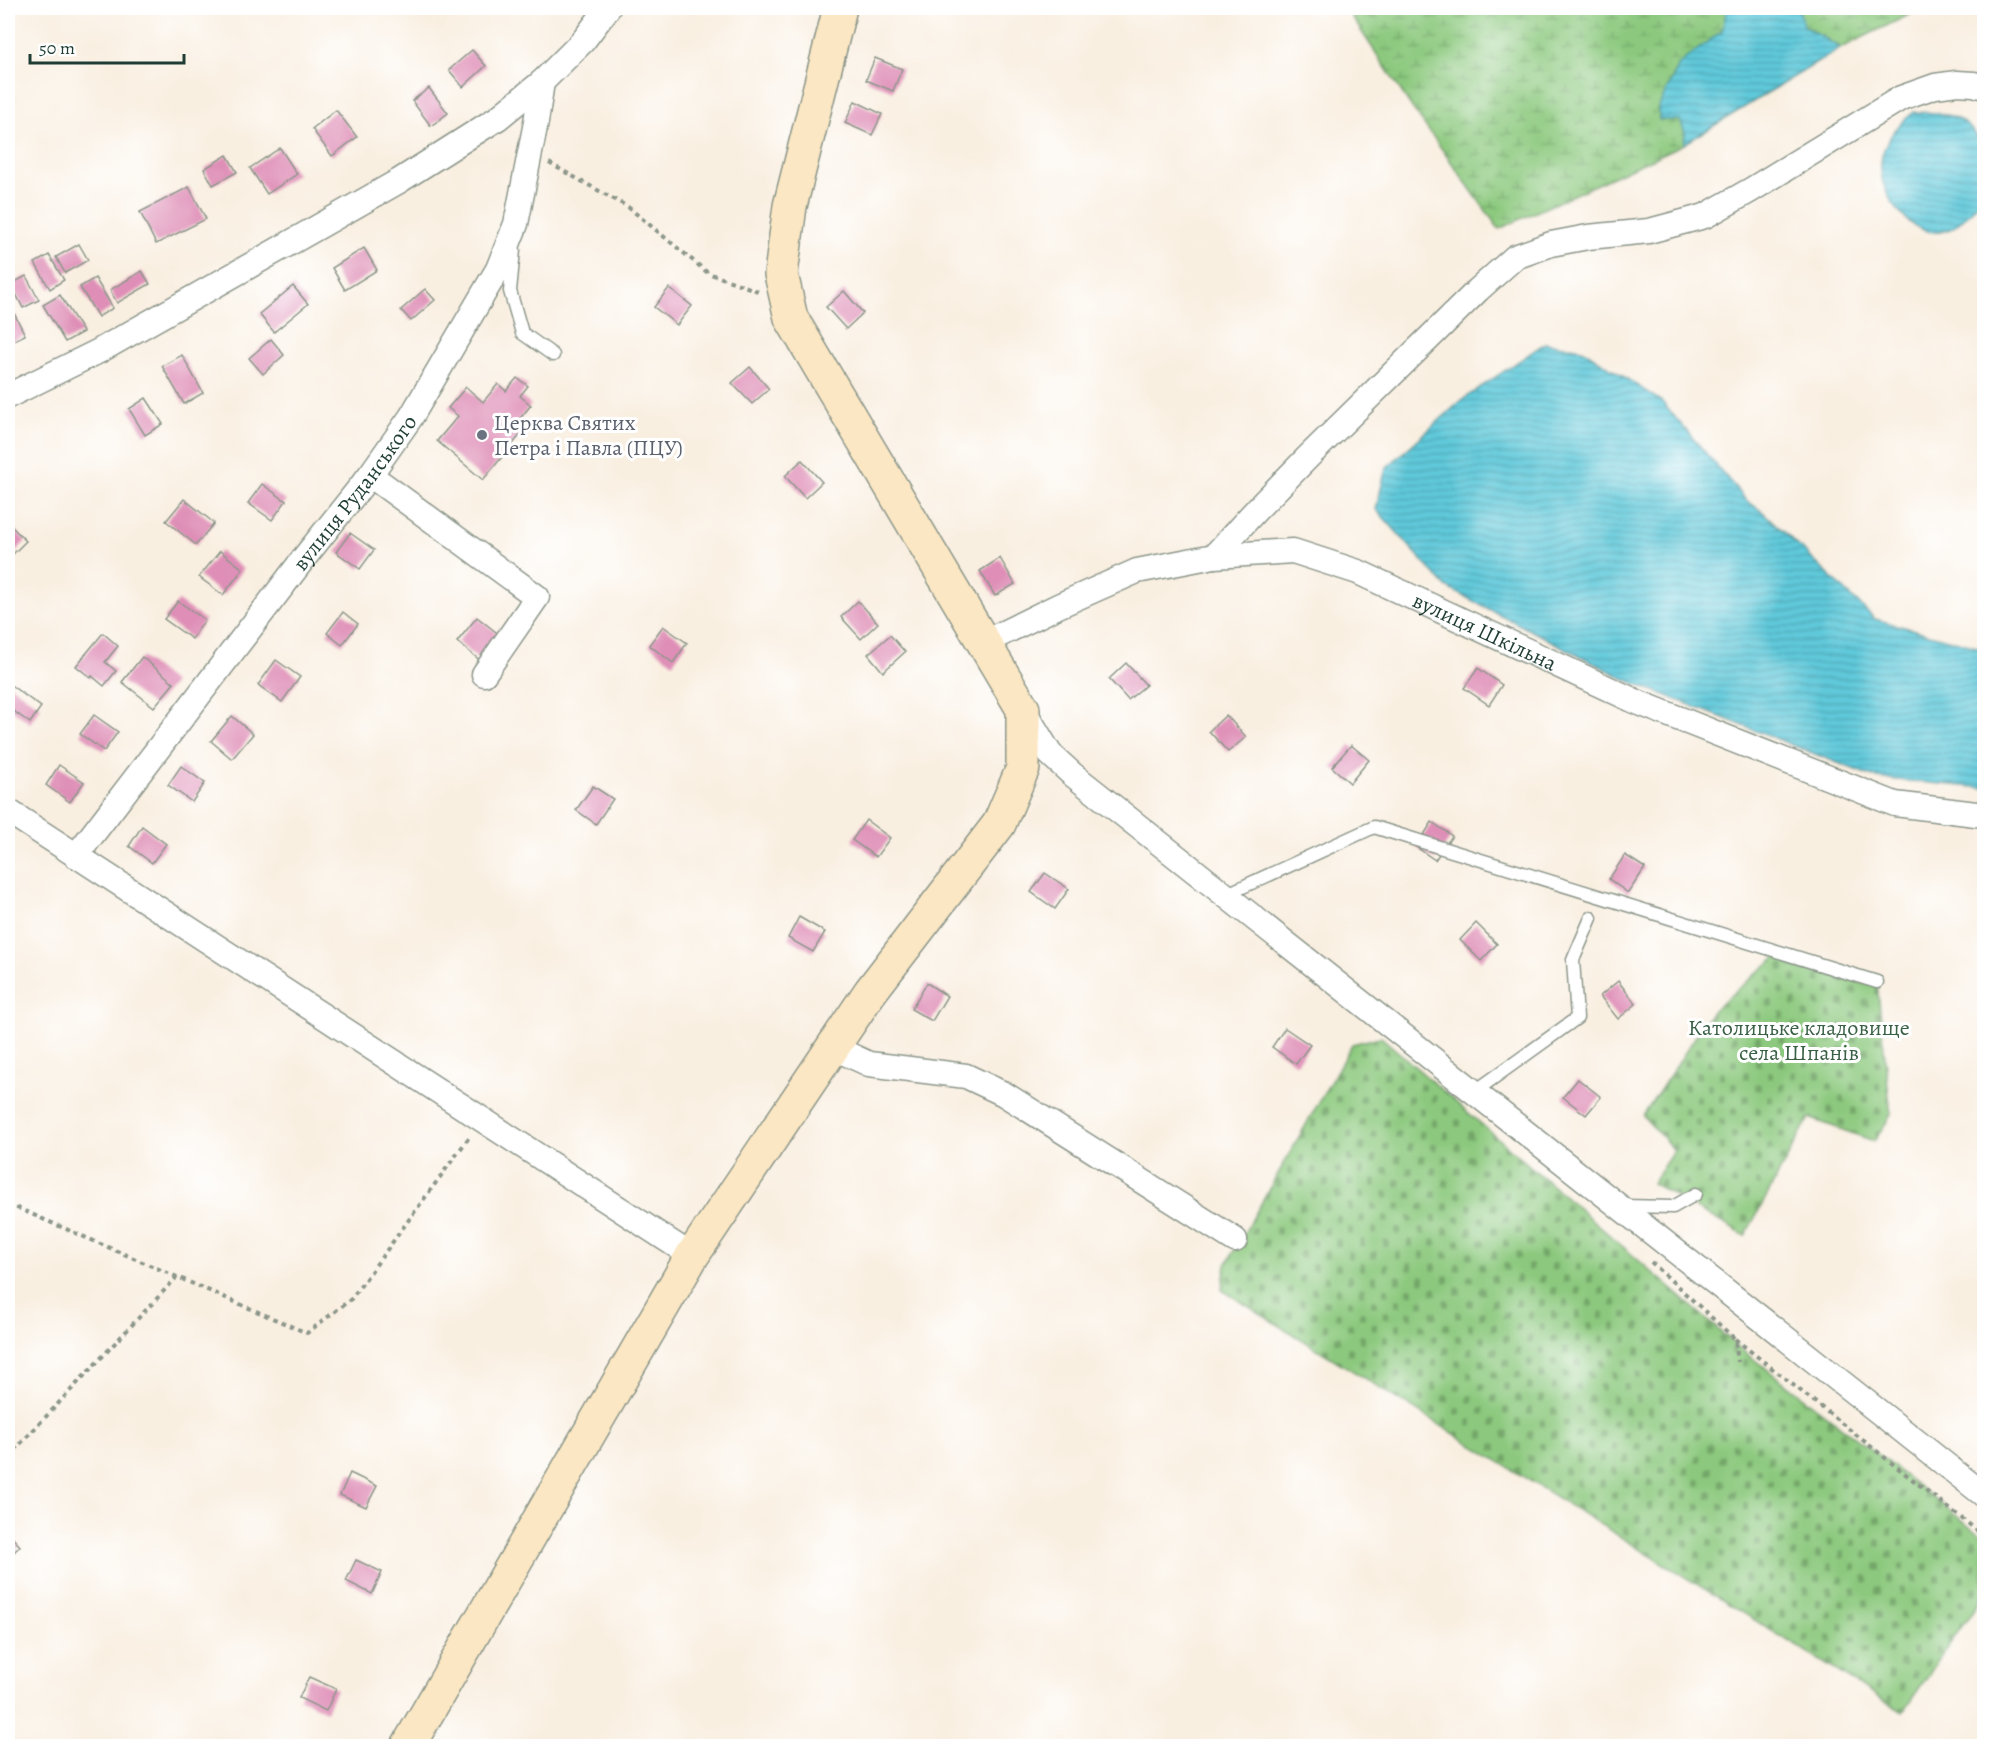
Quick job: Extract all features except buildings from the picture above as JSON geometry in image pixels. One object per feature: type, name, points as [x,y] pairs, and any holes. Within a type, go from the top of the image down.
[{"type":"street","points":[[8,396],[99,351],[399,181],[498,118],[532,92],[583,41],[608,8]]},
{"type":"street","points":[[840,8],[790,206],[781,274],[790,318],[1050,754],[1072,774],[1984,1495]]},
{"type":"street","name":"вулиця Руданського","points":[[76,856],[370,475],[411,417],[498,269],[516,224],[542,82]]},
{"type":"street","points":[[1214,556],[1309,456],[1478,290],[1515,257],[1551,244],[1588,237],[1649,231],[1705,216],[1901,98],[1935,86],[1957,83],[1984,87]]},
{"type":"street","points":[[370,475],[537,597],[484,674]]},
{"type":"street","name":"вулиця Шкільна","points":[[983,643],[1137,571],[1214,556],[1293,551],[1358,572],[1637,702],[1895,804],[1984,815]]},
{"type":"street","points":[[408,1746],[692,1256],[870,992],[999,824],[1023,768],[1023,709]]},
{"type":"street","points":[[8,811],[692,1256]]},
{"type":"street","points":[[832,1047],[869,1064],[966,1076],[1004,1094],[1235,1240]]},
{"type":"lane","points":[[516,224],[510,291],[522,333],[553,355]]},
{"type":"lane","points":[[1225,895],[1374,827],[1877,982]]},
{"type":"lane","points":[[1474,1092],[1577,1018],[1573,960],[1591,918]]},
{"type":"lane","points":[[1619,1206],[1673,1207],[1696,1194]]},
{"type":"path","points":[[530,152],[628,207],[708,273],[787,301]]},
{"type":"path","points":[[8,1204],[307,1333],[351,1299],[482,1120]]},
{"type":"path","points":[[8,1457],[177,1277]]},
{"type":"path","points":[[1736,1339],[1984,1536]]},
{"type":"green space","points":[[1346,8],[1923,8],[1841,48],[1684,144],[1499,229],[1411,106]]},
{"type":"green space","name":"Католицьке кладовище села Шпанів","points":[[1781,953],[1877,982],[1891,1115],[1874,1141],[1809,1118],[1745,1236],[1652,1183],[1674,1150],[1643,1116],[1713,1010]]},
{"type":"green space","points":[[1381,1037],[1742,1350],[1984,1537],[1984,1594],[1903,1712],[1222,1290],[1226,1265],[1352,1044]]},
{"type":"water","points":[[1727,8],[1798,8],[1805,27],[1841,48],[1684,144],[1685,133],[1680,120],[1659,120],[1659,106],[1680,63],[1722,31]]},
{"type":"water","points":[[1914,112],[1942,114],[1958,119],[1972,130],[1984,149],[1983,195],[1961,221],[1944,231],[1921,229],[1908,221],[1888,195],[1883,182],[1881,169],[1886,145],[1902,122]]},
{"type":"water","points":[[1545,343],[1582,349],[1662,402],[1746,500],[1763,512],[1875,619],[1984,649],[1984,788],[1876,778],[1629,681],[1446,587],[1376,509],[1386,468],[1462,400]]},
{"type":"place","name":"Церква Святих Петра і Павла (ПЦУ)","points":[[482,435]]}]
